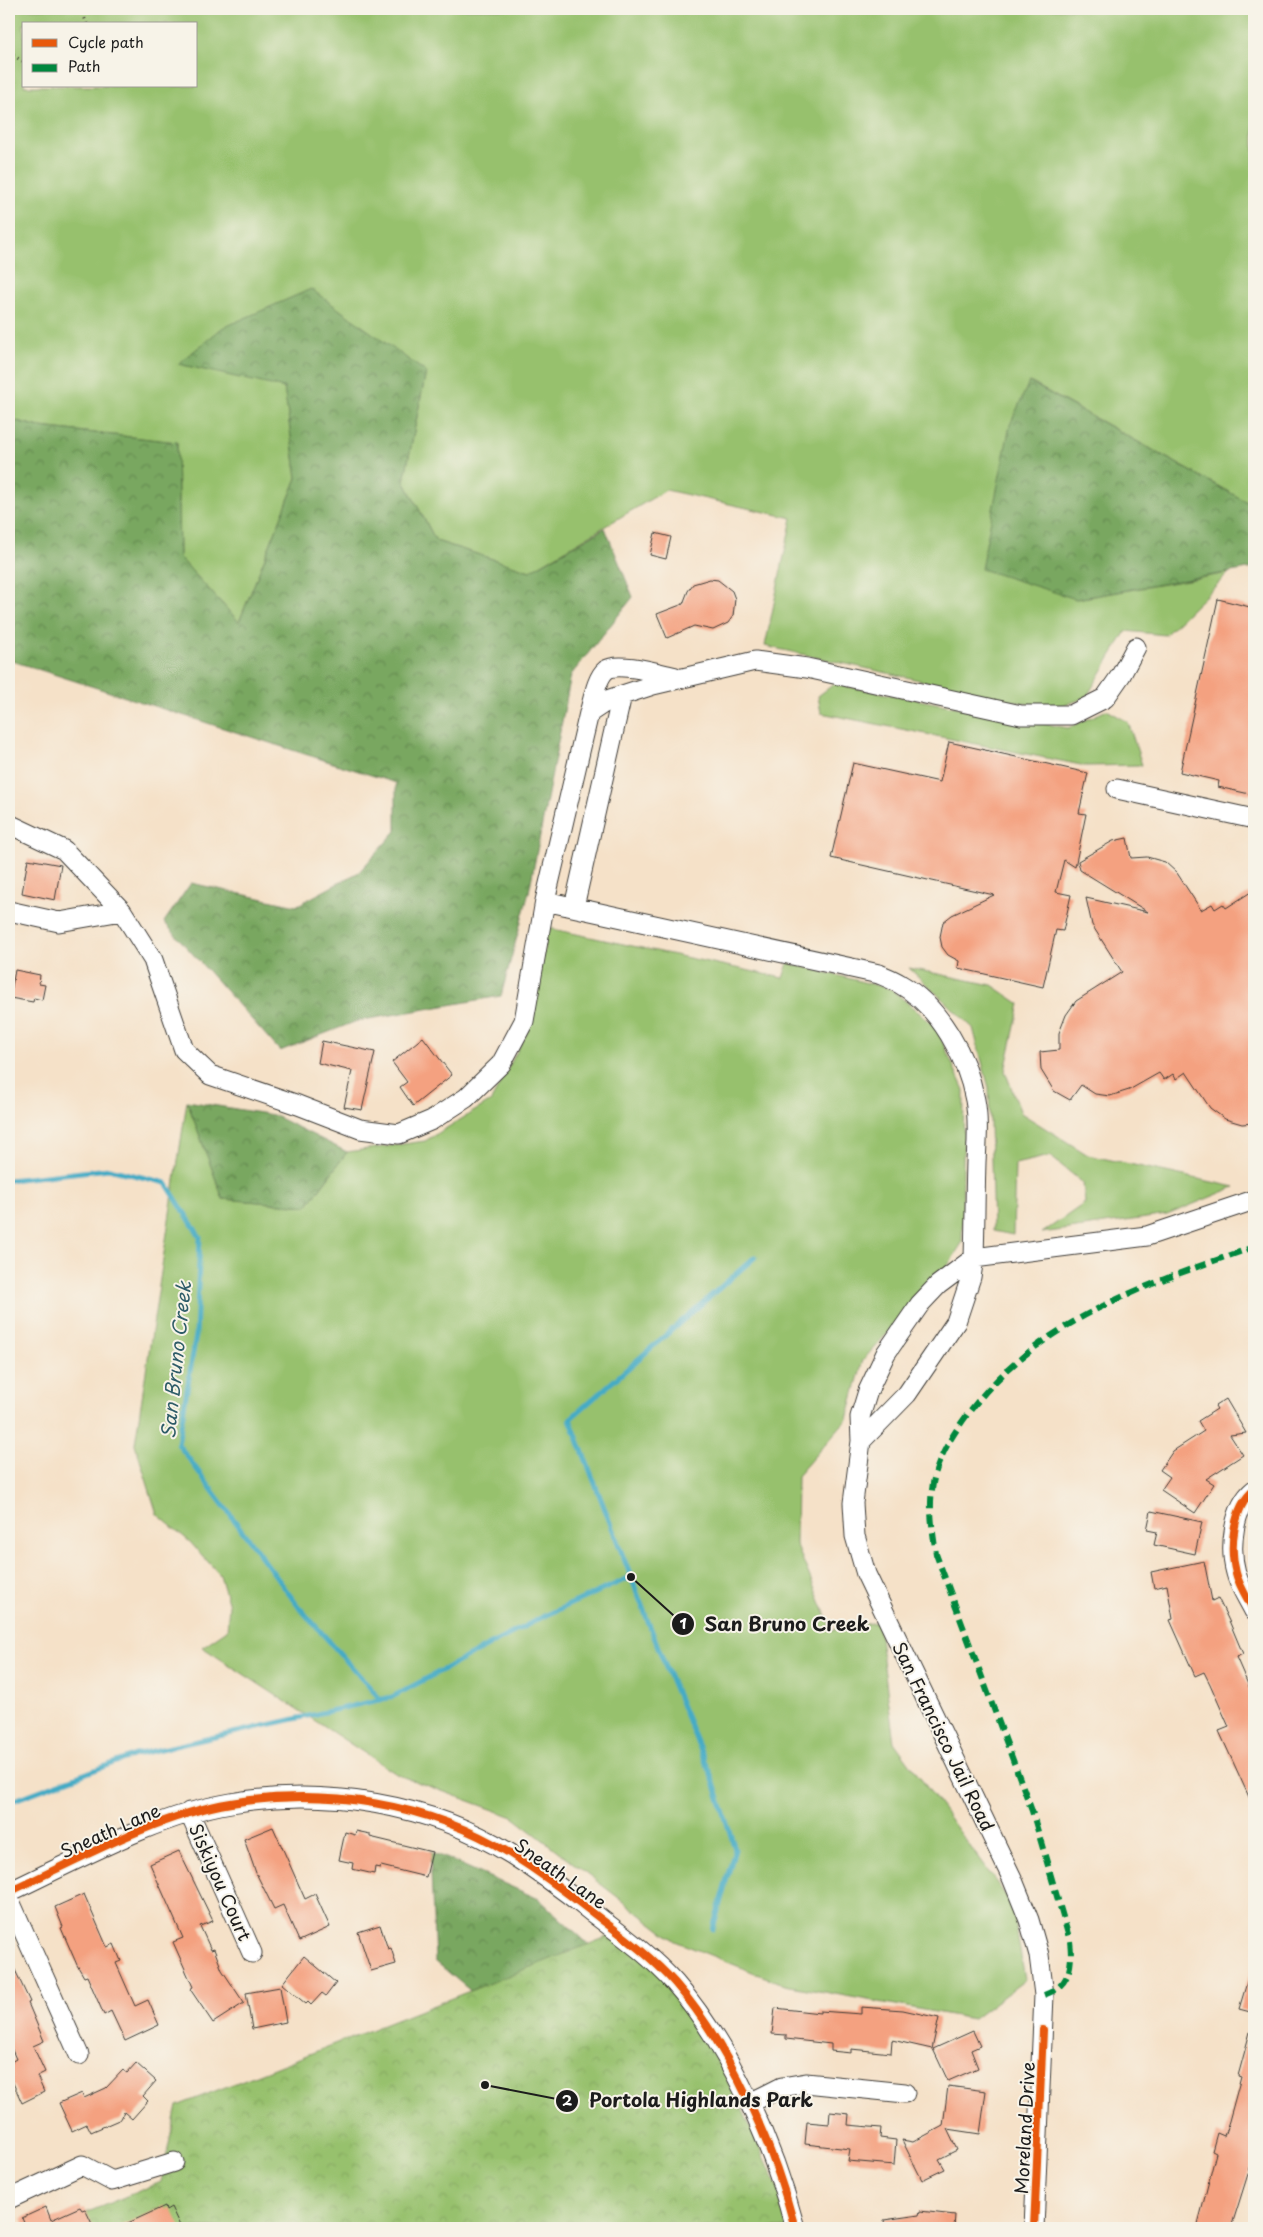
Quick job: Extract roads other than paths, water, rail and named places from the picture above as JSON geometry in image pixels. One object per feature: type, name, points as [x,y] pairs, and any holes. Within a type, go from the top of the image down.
[{"type":"street","points":[[589,713],[610,699],[622,695],[680,678],[755,661],[807,668],[1021,715],[1070,714],[1105,698],[1121,675],[1136,647]]},
{"type":"street","points":[[9,824],[64,850],[122,911],[153,960],[184,1050],[210,1075],[290,1102],[360,1129],[399,1134],[432,1120],[466,1098],[500,1064],[524,1021],[545,901],[589,713],[598,684],[606,671],[613,668],[630,668],[680,678]]},
{"type":"street","points":[[574,907],[622,695]]},
{"type":"street","points":[[1117,789],[1254,819]]},
{"type":"street","points":[[545,901],[879,974],[901,984],[921,1000],[939,1019],[956,1044],[967,1072],[975,1101],[977,1131],[974,1258],[971,1277],[956,1322],[907,1394],[861,1441]]},
{"type":"street","points":[[9,911],[59,922],[122,911]]},
{"type":"street","points":[[974,1258],[1147,1236],[1254,1200]]},
{"type":"street","name":"San Francisco Jail Road","points":[[974,1258],[938,1285],[920,1304],[886,1353],[868,1391],[860,1417],[861,1441],[853,1503],[854,1536],[866,1574],[1012,1878],[1028,1920],[1041,1971],[1044,1995],[1044,2030]]},
{"type":"street","points":[[1254,1490],[1246,1497],[1232,1534],[1236,1573],[1254,1611]]},
{"type":"street","name":"Sneath Lane","points":[[9,1892],[148,1828],[189,1812],[230,1803],[268,1798],[310,1797],[353,1800],[393,1806],[434,1818],[509,1852],[544,1876],[645,1953],[674,1983],[702,2019],[750,2104],[772,2156],[795,2228]]},
{"type":"street","name":"Siskiyou Court","points":[[189,1812],[252,1953]]},
{"type":"street","points":[[9,1899],[79,2056]]},
{"type":"street","name":"Moreland Drive","points":[[1034,2228],[1044,2030]]},
{"type":"street","points":[[750,2104],[782,2088],[806,2083],[904,2093]]},
{"type":"street","points":[[9,2199],[82,2165],[112,2181],[174,2162]]},
{"type":"waterway","name":"San Bruno Creek","points":[[9,1180],[109,1169],[166,1183],[200,1237],[196,1335],[178,1444],[298,1606],[381,1700]]},
{"type":"waterway","name":"San Bruno Creek","points":[[713,1929],[735,1849],[714,1782],[670,1678],[570,1419],[755,1257]]},
{"type":"waterway","name":"San Bruno Creek","points":[[9,1802],[135,1755],[392,1697],[544,1616],[631,1577]]},
{"type":"place","name":"San Bruno Creek","points":[[631,1577]]},
{"type":"place","name":"Portola Highlands Park","points":[[485,2085]]}]
